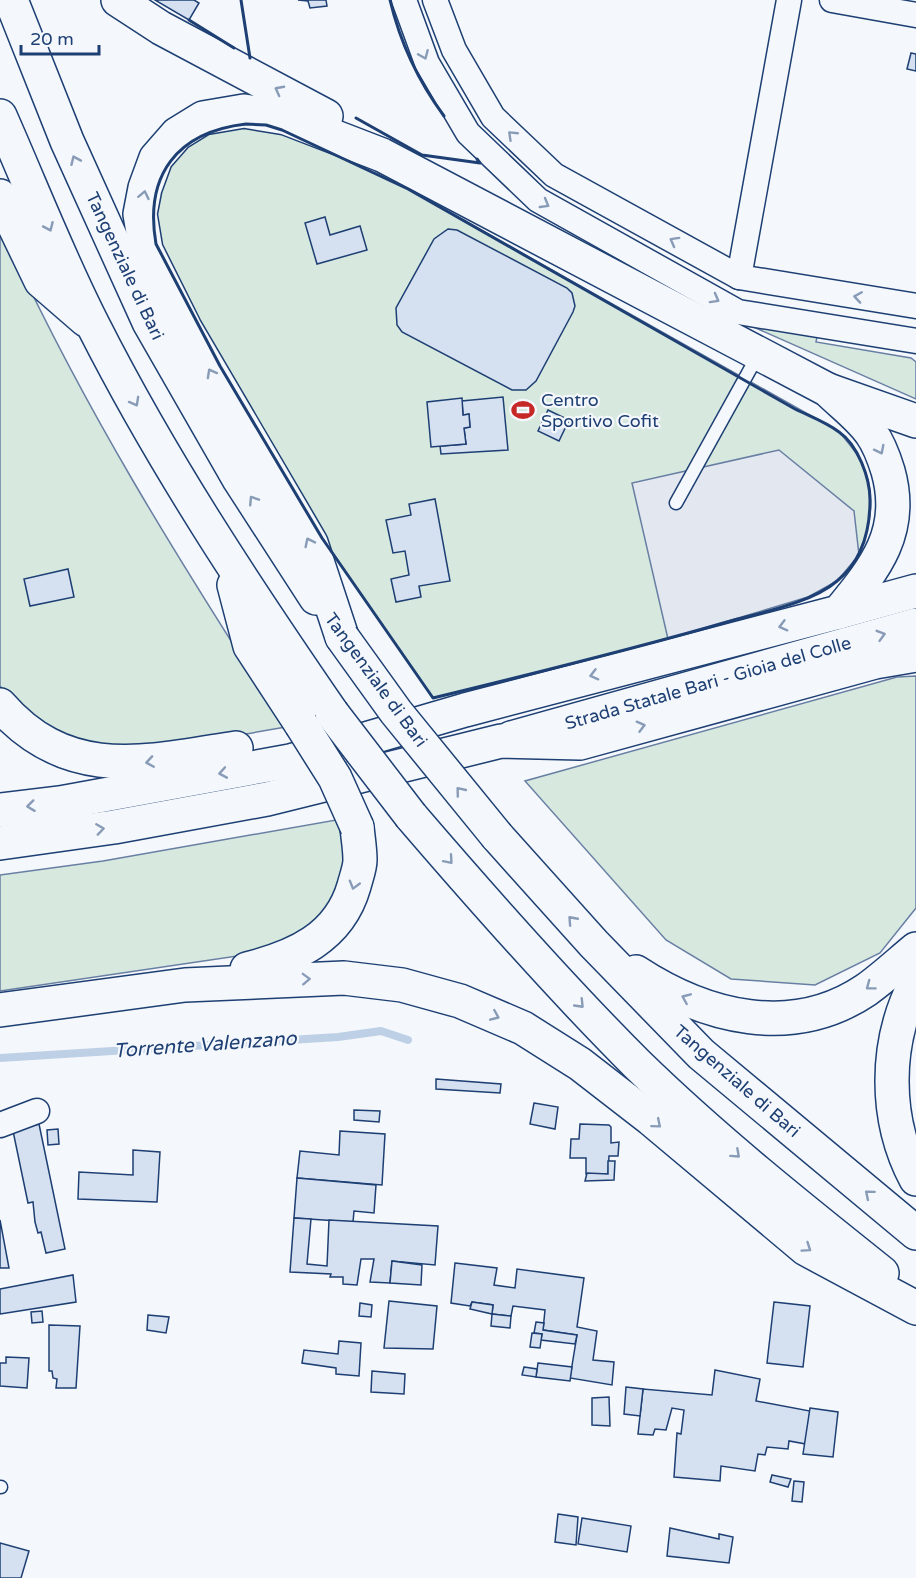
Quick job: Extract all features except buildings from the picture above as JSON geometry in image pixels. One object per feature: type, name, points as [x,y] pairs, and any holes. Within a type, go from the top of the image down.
[{"type":"main road","name":"Tangenziale di Bari","points":[[11,0],[67,141],[149,322],[239,478],[342,637],[396,712],[497,836],[594,944],[701,1054],[916,1233]]},
{"type":"main road","points":[[118,0],[161,28],[316,110],[382,155],[758,354],[828,390],[916,421]]},
{"type":"main road","points":[[342,637],[311,543],[185,328],[146,250],[140,214],[145,188],[156,158],[177,134],[203,118],[244,111],[285,118],[382,155]]},
{"type":"main road","points":[[0,116],[93,326],[161,451],[228,562],[332,713],[411,816],[511,933],[638,1065],[759,1175],[916,1301]]},
{"type":"main road","points":[[0,196],[41,281],[93,326]]},
{"type":"main road","points":[[828,390],[871,432],[884,457],[891,484],[894,513],[888,540],[877,563],[839,612]]},
{"type":"main road","points":[[184,985],[280,961],[312,945],[337,922],[352,894],[360,862],[357,827],[335,778],[250,646],[228,562]]},
{"type":"main road","name":"Strada Statale Bari - Gioia del Colle","points":[[0,810],[60,803],[290,761],[465,710],[916,591]]},
{"type":"main road","name":"Strada Statale Bari - Gioia del Colle","points":[[501,741],[916,625]]},
{"type":"main road","points":[[0,843],[114,827],[267,799],[501,741],[580,743],[875,662],[916,655]]},
{"type":"main road","points":[[0,705],[19,727],[48,744],[93,761],[140,763],[237,748],[290,761]]},
{"type":"main road","points":[[0,865],[188,836],[267,799]]},
{"type":"main road","points":[[594,944],[659,987],[723,1013],[767,1020],[802,1017],[836,1006],[865,990],[916,949]]},
{"type":"main road","points":[[0,1010],[184,985],[344,978],[402,985],[460,1001],[523,1028],[580,1064],[651,1119],[806,1249],[916,1308]]},
{"type":"main road","points":[[916,982],[897,1030],[891,1073],[894,1117],[904,1156],[916,1179]]},
{"type":"street","points":[[405,0],[427,63],[468,134],[538,200],[738,312],[916,341]]},
{"type":"street","points":[[435,0],[454,50],[493,117],[554,175],[740,277],[916,306]]},
{"type":"street","points":[[740,277],[789,0]]},
{"type":"street","points":[[832,0],[916,15]]},
{"type":"street","points":[[0,1125],[37,1111]]},
{"type":"lane","points":[[676,504],[758,354]]},
{"type":"shaded area","name":"Centro Sportivo Cofit","points":[[266,125],[408,189],[840,432],[859,458],[870,490],[871,506],[865,538],[849,567],[839,579],[818,593],[771,610],[618,652],[433,698],[322,538],[156,244],[154,203],[171,160],[206,132]]},
{"type":"shaded area","points":[[0,225],[63,355],[133,481],[208,605],[286,727],[148,748],[93,745],[68,739],[51,730],[0,686]]},
{"type":"shaded area","points":[[740,321],[757,327],[817,337],[816,342],[911,358],[916,362],[916,399]]},
{"type":"shaded area","points":[[779,450],[854,511],[859,555],[837,581],[808,597],[668,639],[632,483]]},
{"type":"shaded area","points":[[916,676],[916,908],[880,953],[815,985],[731,979],[666,940],[525,781],[897,677]]},
{"type":"shaded area","points":[[336,820],[344,842],[346,865],[341,885],[319,923],[258,953],[0,991],[0,875],[103,861]]},
{"type":"waterway","name":"Torrente Valenzano","points":[[0,1058],[338,1037],[381,1031],[408,1040]]},
{"type":"wall","points":[[241,0],[250,58]]},
{"type":"wall","points":[[390,0],[411,61],[444,116]]},
{"type":"wall","points":[[189,20],[234,48]]},
{"type":"wall","points":[[356,118],[422,155],[480,163],[477,159]]},
{"type":"wall","points":[[246,124],[266,125],[282,130],[408,189],[839,432],[852,445],[862,463],[868,482],[870,500],[866,534],[853,564],[846,573],[826,589],[785,606],[617,652],[433,698],[322,538],[220,366],[156,244],[155,197],[161,178],[171,161],[184,147],[201,136],[246,124]]},
{"type":"place","name":"Centro Sportivo Cofit","points":[[523,410]]}]
